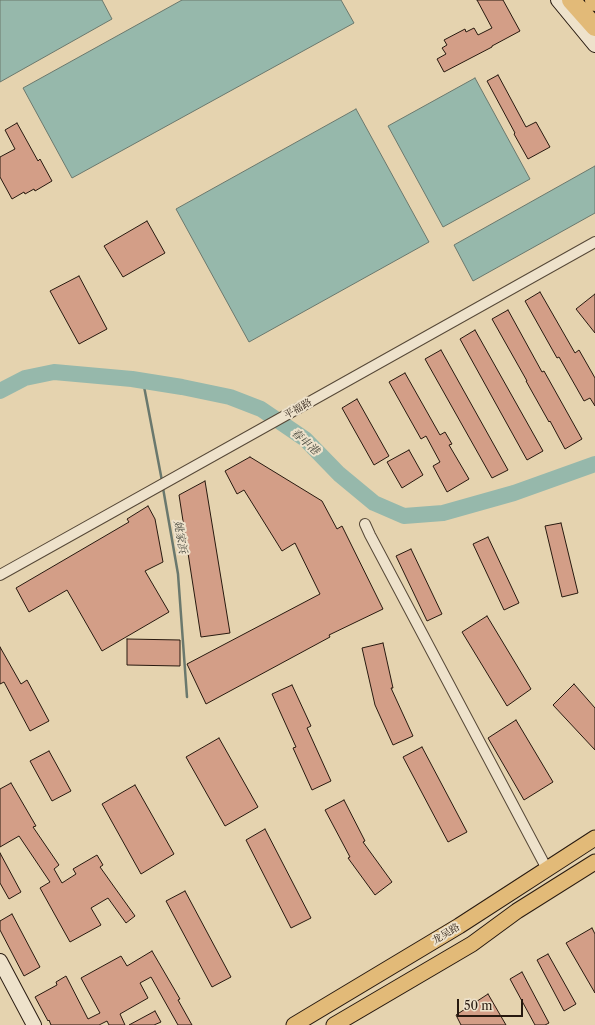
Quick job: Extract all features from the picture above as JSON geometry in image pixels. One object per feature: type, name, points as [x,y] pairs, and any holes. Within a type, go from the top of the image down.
[{"type":"highway","points":[[571,0],[595,27]]},
{"type":"highway","points":[[577,0],[595,22]]},
{"type":"main road","name":"龙吴路","points":[[294,1025],[459,926],[595,838]]},
{"type":"main road","points":[[334,1025],[472,944],[518,911],[595,863]]},
{"type":"street","points":[[558,0],[595,45]]},
{"type":"street","name":"平福路","points":[[0,574],[595,242]]},
{"type":"street","points":[[365,524],[547,869]]},
{"type":"street","points":[[0,961],[34,1025]]},
{"type":"shaded area","points":[[0,0],[102,0],[112,19],[0,82]]},
{"type":"shaded area","points":[[182,0],[341,0],[354,23],[72,178],[23,88]]},
{"type":"shaded area","points":[[475,78],[530,179],[443,227],[388,126]]},
{"type":"shaded area","points":[[356,109],[429,242],[249,342],[176,209]]},
{"type":"shaded area","points":[[595,166],[595,213],[473,281],[454,245]]},
{"type":"building","points":[[477,0],[503,0],[520,31],[444,72],[437,59],[446,54],[442,48],[447,45],[444,40],[465,29],[466,32],[474,28],[478,35],[492,28]]},
{"type":"building","points":[[498,75],[526,127],[536,122],[550,147],[528,159],[487,81]]},
{"type":"building","points":[[17,123],[38,161],[40,159],[52,181],[35,191],[34,189],[25,194],[24,192],[12,199],[0,177],[0,157],[15,149],[5,130]]},
{"type":"building","points":[[147,221],[165,253],[123,277],[104,246]]},
{"type":"building","points":[[79,276],[107,329],[79,344],[50,291]]},
{"type":"building","points":[[540,292],[575,353],[579,350],[595,378],[595,406],[590,398],[584,401],[559,357],[557,358],[525,301]]},
{"type":"building","points":[[595,294],[595,333],[576,309]]},
{"type":"building","points":[[508,310],[542,372],[544,371],[582,439],[565,449],[492,319]]},
{"type":"building","points":[[475,330],[543,451],[527,460],[460,339]]},
{"type":"building","points":[[441,350],[508,470],[492,478],[425,359]]},
{"type":"building","points":[[405,373],[440,435],[445,432],[452,444],[449,445],[469,479],[447,492],[433,466],[440,462],[426,436],[421,439],[389,382]]},
{"type":"building","points":[[357,399],[389,456],[374,465],[342,408]]},
{"type":"building","points":[[409,450],[423,475],[402,488],[387,462]]},
{"type":"building","points":[[250,457],[322,501],[337,529],[342,526],[383,609],[329,635],[330,637],[206,704],[187,664],[320,594],[295,543],[282,551],[244,490],[237,494],[225,471]]},
{"type":"building","points":[[205,481],[230,633],[201,637],[179,495]]},
{"type":"building","points":[[148,506],[155,519],[163,562],[145,571],[169,612],[102,651],[67,590],[29,612],[16,588],[129,522],[127,519]]},
{"type":"building","points":[[561,523],[578,593],[562,597],[545,526]]},
{"type":"building","points":[[488,537],[519,603],[504,610],[473,544]]},
{"type":"building","points":[[411,549],[442,614],[427,621],[396,556]]},
{"type":"building","points":[[487,616],[531,689],[507,706],[462,632]]},
{"type":"building","points":[[127,639],[180,640],[180,666],[127,665]]},
{"type":"building","points":[[383,643],[393,688],[391,688],[413,736],[393,745],[375,705],[362,648]]},
{"type":"building","points":[[0,647],[21,684],[27,680],[49,721],[30,731],[4,682],[0,684]]},
{"type":"building","points":[[574,684],[595,708],[595,750],[553,705]]},
{"type":"building","points":[[292,685],[311,726],[307,728],[331,781],[312,790],[293,748],[296,747],[272,694]]},
{"type":"building","points":[[516,720],[553,782],[524,800],[488,738]]},
{"type":"building","points":[[219,738],[258,807],[225,826],[186,757]]},
{"type":"building","points":[[422,747],[467,832],[448,842],[403,757]]},
{"type":"building","points":[[49,751],[71,791],[52,801],[30,761]]},
{"type":"building","points":[[11,783],[36,826],[33,827],[59,865],[54,869],[62,883],[76,874],[73,869],[97,855],[103,865],[100,867],[135,916],[126,923],[108,898],[91,908],[101,925],[70,942],[40,888],[50,882],[19,836],[0,847],[0,789]]},
{"type":"building","points":[[135,785],[174,854],[141,874],[102,804]]},
{"type":"building","points":[[344,800],[365,841],[363,842],[392,882],[375,895],[348,858],[350,857],[325,810]]},
{"type":"building","points":[[265,829],[311,918],[291,928],[246,840]]},
{"type":"building","points":[[0,853],[21,892],[9,899],[0,883]]},
{"type":"building","points":[[185,891],[231,977],[212,987],[166,901]]},
{"type":"building","points":[[12,914],[40,967],[24,976],[0,930],[0,921]]},
{"type":"building","points":[[592,928],[595,934],[595,993],[566,943]]},
{"type":"building","points":[[152,951],[180,999],[178,1000],[192,1025],[178,1025],[151,977],[140,983],[148,998],[120,1014],[125,1025],[109,1025],[107,1021],[99,1025],[51,1025],[35,997],[57,985],[56,982],[66,976],[88,1019],[100,1013],[81,978],[121,956],[127,966]]},
{"type":"building","points":[[548,954],[576,1004],[564,1011],[537,960]]},
{"type":"building","points":[[522,972],[549,1023],[545,1025],[535,1025],[510,979]]},
{"type":"building","points":[[488,994],[506,1025],[461,1025],[456,1015]]},
{"type":"building","points":[[155,1011],[161,1022],[154,1025],[129,1025]]},
{"type":"waterway","name":"春申港","points":[[0,391],[25,378],[54,372],[132,379],[230,397],[261,409],[305,439],[339,474],[374,503],[404,516],[443,513],[514,493],[595,464]]},
{"type":"waterway","name":"姚家浜","points":[[143,381],[162,481]]},
{"type":"waterway","name":"姚家浜","points":[[163,488],[178,574],[187,697]]}]
